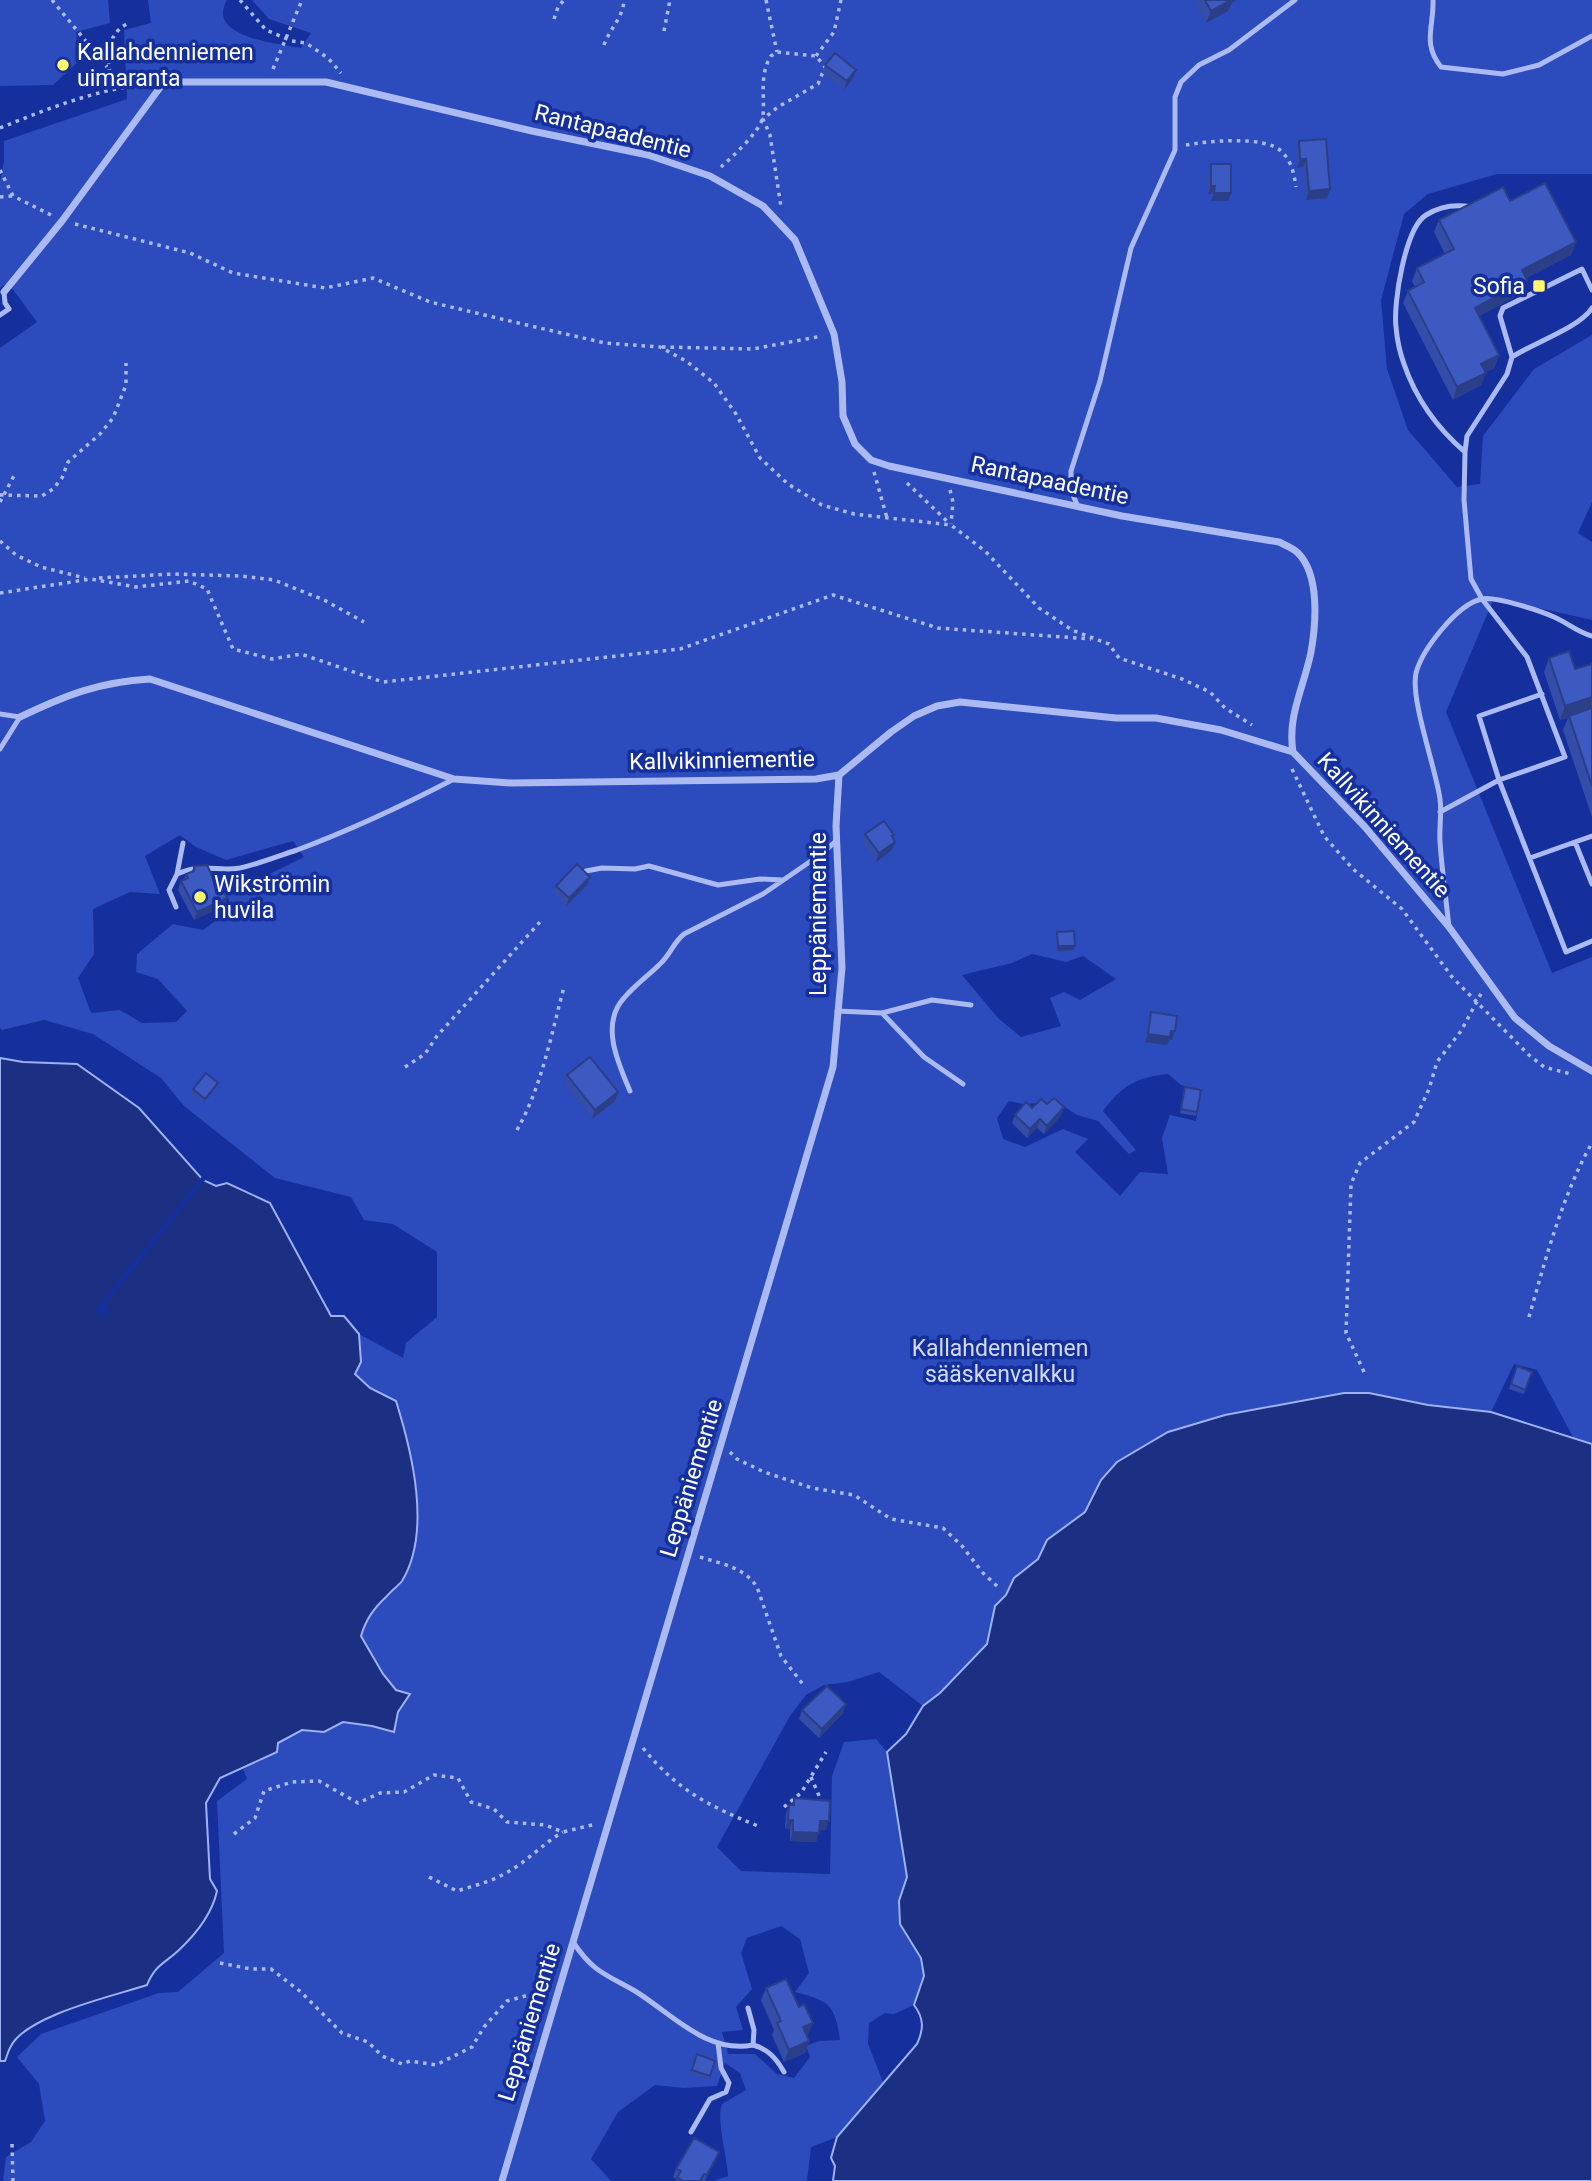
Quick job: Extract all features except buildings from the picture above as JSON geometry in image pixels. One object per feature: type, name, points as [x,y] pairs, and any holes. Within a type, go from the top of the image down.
[{"type":"street","name":"Rantapaadentie","points":[[164,82],[326,82],[532,131],[648,155],[710,177],[763,206],[795,240],[834,334],[842,382],[843,416],[855,444],[871,460],[1078,507],[1279,542],[1297,552],[1307,567],[1314,586],[1314,609],[1311,652],[1295,704],[1290,735],[1291,752]]},
{"type":"street","points":[[4,292],[62,221],[164,82]]},
{"type":"street","name":"Kallvikinniementie","points":[[20,717],[88,688],[117,681],[150,679],[454,779],[511,783],[816,779],[839,775],[914,716],[937,706],[960,702],[1116,718],[1156,718],[1221,730],[1291,752],[1365,827],[1449,927],[1515,1018],[1549,1046],[1592,1071]]},
{"type":"street","name":"Leppäniementie","points":[[502,2181],[833,1067],[842,968],[837,840],[839,775]]},
{"type":"lane","points":[[1078,507],[1071,490],[1071,471],[1100,381],[1131,248],[1175,150],[1175,97],[1181,82],[1199,65],[1228,50],[1295,0]]},
{"type":"lane","points":[[1433,0],[1429,41],[1431,55],[1441,67],[1503,74],[1539,65],[1592,36]]},
{"type":"lane","points":[[1465,452],[1447,437],[1423,406],[1404,364],[1395,327],[1397,288],[1412,233],[1424,216],[1455,204],[1472,207]]},
{"type":"lane","points":[[1440,812],[1499,780],[1564,757],[1527,657],[1482,599],[1471,579],[1464,500],[1465,452],[1467,436],[1507,374],[1512,358],[1500,316],[1503,308],[1582,269],[1592,290]]},
{"type":"lane","points":[[0,315],[9,309],[5,303],[4,292]]},
{"type":"lane","points":[[1512,358],[1529,346],[1569,327],[1592,308]]},
{"type":"lane","points":[[1449,927],[1440,842],[1440,800],[1415,676],[1433,640],[1462,610],[1482,599],[1513,603],[1554,617],[1580,633],[1592,636]]},
{"type":"lane","points":[[1542,694],[1479,716],[1499,780],[1566,952],[1592,941]]},
{"type":"lane","points":[[0,714],[20,717],[0,748]]},
{"type":"lane","points":[[1554,728],[1567,724]]},
{"type":"lane","points":[[177,874],[192,867],[238,868],[278,856],[333,837],[454,779]]},
{"type":"lane","points":[[1530,858],[1592,836]]},
{"type":"lane","points":[[630,1091],[617,1061],[613,1040],[613,1019],[622,999],[666,959],[676,940],[684,934],[753,899],[837,840]]},
{"type":"lane","points":[[1575,842],[1592,884]]},
{"type":"lane","points":[[176,907],[169,890],[177,874],[183,843]]},
{"type":"lane","points":[[1583,862],[1592,859]]},
{"type":"lane","points":[[586,871],[649,866],[718,884],[760,879],[782,880]]},
{"type":"lane","points":[[837,1011],[882,1013],[932,1000],[971,1005]]},
{"type":"lane","points":[[882,1013],[924,1057],[963,1084]]},
{"type":"lane","points":[[573,1941],[584,1958],[607,1978],[635,1992],[669,2017],[718,2043],[765,2048],[785,2072]]},
{"type":"lane","points":[[748,2008],[754,2030],[753,2045]]},
{"type":"lane","points":[[691,2132],[710,2099],[726,2092],[729,2083],[721,2068],[718,2043]]},
{"type":"path","points":[[52,0],[107,67],[114,89]]},
{"type":"path","points":[[240,0],[266,30],[306,43],[328,58],[354,88]]},
{"type":"path","points":[[269,82],[302,0]]},
{"type":"path","points":[[554,19],[558,6],[564,0]]},
{"type":"path","points":[[604,45],[608,32],[620,20],[624,0]]},
{"type":"path","points":[[664,30],[670,0]]},
{"type":"path","points":[[766,0],[777,52]]},
{"type":"path","points":[[816,56],[834,32],[841,0]]},
{"type":"path","points":[[107,67],[113,39],[120,28],[127,24]]},
{"type":"path","points":[[710,177],[737,153],[763,119],[818,84],[825,67],[816,56],[777,52],[768,60],[762,85],[763,119],[770,135],[781,202],[782,226]]},
{"type":"path","points":[[0,128],[114,89],[164,82]]},
{"type":"path","points":[[1175,150],[1210,142],[1255,142],[1280,150],[1292,164],[1296,187]]},
{"type":"path","points":[[0,170],[13,196]]},
{"type":"path","points":[[0,197],[13,196],[62,221],[190,253],[233,273],[324,288],[373,278],[430,302],[605,343],[753,349],[834,334]]},
{"type":"path","points":[[660,347],[686,361],[714,383],[736,414],[760,458],[788,484],[822,505],[854,514],[951,525]]},
{"type":"path","points":[[2,495],[42,496],[53,489],[62,478],[68,462],[100,435],[113,418],[126,385],[126,363]]},
{"type":"path","points":[[871,460],[887,518]]},
{"type":"path","points":[[890,466],[951,525],[985,551],[1039,608],[1072,630],[1109,644],[1119,658],[1182,679],[1210,692],[1225,708],[1257,728]]},
{"type":"path","points":[[0,502],[16,472]]},
{"type":"path","points":[[947,478],[953,502],[951,525]]},
{"type":"path","points":[[0,541],[16,555],[41,567],[90,579],[136,586],[189,581],[207,589],[233,649],[272,659],[301,654],[383,682],[680,649],[833,596],[938,628],[1096,639]]},
{"type":"path","points":[[0,593],[90,579],[173,574],[241,576],[274,580],[324,600],[364,622]]},
{"type":"path","points":[[1291,752],[1292,771],[1324,836],[1353,870],[1402,909],[1452,977],[1544,1067],[1576,1075]]},
{"type":"path","points":[[405,1067],[425,1054],[437,1036],[540,922]]},
{"type":"path","points":[[1364,1372],[1346,1333],[1351,1184],[1360,1163],[1414,1122],[1429,1089],[1437,1062],[1461,1031],[1488,981]]},
{"type":"path","points":[[517,1130],[527,1111],[549,1048],[564,987]]},
{"type":"path","points":[[1530,1317],[1552,1243],[1581,1164],[1592,1143]]},
{"type":"path","points":[[721,1443],[737,1459],[764,1472],[812,1488],[854,1495],[891,1519],[943,1528],[997,1586]]},
{"type":"path","points":[[688,1554],[734,1567],[750,1577],[757,1587],[781,1656],[805,1687]]},
{"type":"path","points":[[635,1739],[678,1785],[717,1809],[758,1826]]},
{"type":"path","points":[[784,1807],[801,1793],[826,1752]]},
{"type":"path","points":[[234,1834],[255,1818],[264,1790],[319,1780],[358,1803],[380,1793],[404,1792],[434,1775],[458,1778],[471,1802],[494,1809],[507,1822],[545,1825],[564,1832]]},
{"type":"path","points":[[811,1775],[820,1798]]},
{"type":"path","points":[[429,1877],[457,1891],[483,1883],[505,1874],[564,1832],[609,1821]]},
{"type":"path","points":[[220,1963],[251,1969],[271,1969],[301,1992],[342,2032],[368,2042],[382,2056],[402,2064],[410,2062],[436,2065],[472,2047],[484,2027],[507,2001],[560,1985]]},
{"type":"path","points":[[12,2144],[13,2181]]},
{"type":"green space","points":[[0,0],[108,0],[110,23],[76,32],[79,61],[53,85],[0,86]]},
{"type":"green space","name":"Kallahdenniemen sääskenvalkku","points":[[148,0],[227,0],[223,13],[226,23],[235,30],[262,41],[301,48],[311,33],[269,19],[252,0],[1592,0],[1592,174],[1497,174],[1428,194],[1404,214],[1381,300],[1387,369],[1408,430],[1457,487],[1480,484],[1483,436],[1534,369],[1592,335],[1592,502],[1578,533],[1592,542],[1592,620],[1494,598],[1446,712],[1552,973],[1592,957],[1592,1444],[1573,1437],[1537,1370],[1514,1364],[1491,1412],[1428,1405],[1369,1393],[1344,1393],[1225,1415],[1168,1432],[1134,1452],[1090,1508],[1038,1559],[1014,1578],[1006,1595],[995,1606],[988,1644],[940,1693],[923,1706],[879,1672],[848,1682],[824,1685],[806,1695],[790,1716],[717,1847],[741,1871],[830,1874],[832,1776],[844,1742],[876,1739],[887,1752],[907,1877],[899,1901],[900,1924],[921,1958],[924,1976],[914,2005],[894,2014],[885,2013],[869,2023],[868,2044],[883,2082],[837,2137],[811,2147],[807,2181],[714,2181],[728,2176],[721,2129],[722,2104],[746,2090],[740,2073],[725,2063],[717,2086],[684,2088],[655,2085],[618,2112],[591,2159],[611,2181],[3,2181],[6,2157],[31,2142],[45,2121],[39,2084],[17,2057],[41,2034],[159,1993],[178,1992],[224,1953],[217,1801],[247,1779],[243,1769],[264,1757],[285,1329],[329,1308],[331,1316],[344,1316],[359,1334],[403,1358],[406,1343],[437,1317],[437,1252],[393,1224],[364,1220],[351,1197],[275,1178],[184,1106],[161,1078],[93,1034],[44,1020],[2,1030],[0,1028],[0,348],[37,322],[8,283],[0,288],[0,181],[4,141],[127,99],[124,30],[151,23]],"holes":[[[180,835],[196,847],[226,860],[293,841],[304,857],[227,895],[232,909],[203,930],[173,924],[137,954],[136,972],[158,979],[187,1011],[176,1022],[142,1023],[120,1010],[91,1013],[78,978],[94,954],[93,909],[130,892],[160,894],[145,856]],[[1032,954],[1066,962],[1083,956],[1116,979],[1080,1000],[1064,992],[1050,998],[1061,1026],[1021,1037],[998,1018],[962,975],[1012,963]],[[1168,1074],[1181,1085],[1201,1092],[1196,1121],[1170,1115],[1162,1138],[1168,1174],[1140,1172],[1120,1196],[1075,1152],[1088,1139],[1063,1129],[1025,1147],[1003,1139],[997,1118],[1009,1101],[1023,1104],[1057,1102],[1077,1115],[1098,1121],[1129,1154],[1136,1150],[1103,1111],[1123,1089],[1147,1078]],[[781,1926],[800,1939],[809,1973],[795,1992],[823,2002],[833,2011],[836,2019],[840,2040],[819,2041],[806,2046],[810,2057],[794,2078],[777,2074],[755,2054],[728,2054],[722,2032],[743,2030],[736,2007],[752,1989],[741,1953],[747,1938]]]},
{"type":"shaded area","points":[[0,1058],[23,1062],[77,1064],[139,1108],[203,1180],[216,1186],[227,1183],[270,1203],[331,1316],[344,1316],[359,1334],[361,1362],[355,1374],[370,1388],[396,1401],[413,1467],[418,1516],[411,1561],[402,1581],[374,1609],[361,1636],[383,1674],[396,1690],[410,1694],[398,1712],[394,1732],[343,1722],[324,1732],[302,1730],[278,1743],[277,1752],[220,1778],[206,1803],[210,1879],[217,1891],[208,1915],[198,1930],[157,1969],[147,1985],[73,2008],[34,2025],[11,2046],[5,2061],[0,2061]]},
{"type":"shaded area","points":[[1344,1393],[1369,1393],[1428,1405],[1491,1412],[1592,1444],[1592,2181],[833,2181],[835,2166],[831,2158],[837,2137],[917,2044],[922,2028],[920,2014],[914,2005],[924,1976],[921,1958],[900,1924],[899,1901],[907,1877],[887,1752],[906,1734],[923,1706],[940,1693],[987,1644],[995,1606],[1006,1595],[1014,1578],[1038,1559],[1047,1540],[1085,1512],[1101,1480],[1117,1462],[1168,1432],[1225,1415]]},
{"type":"pier","points":[[203,1175],[207,1178],[105,1305],[110,1310],[104,1317],[95,1310]]},
{"type":"place","name":"Kallahdenniemen uimaranta","points":[[63,65]]},
{"type":"place","name":"Sofia","points":[[1539,286]]},
{"type":"place","name":"Wikströmin huvila","points":[[200,897]]}]
